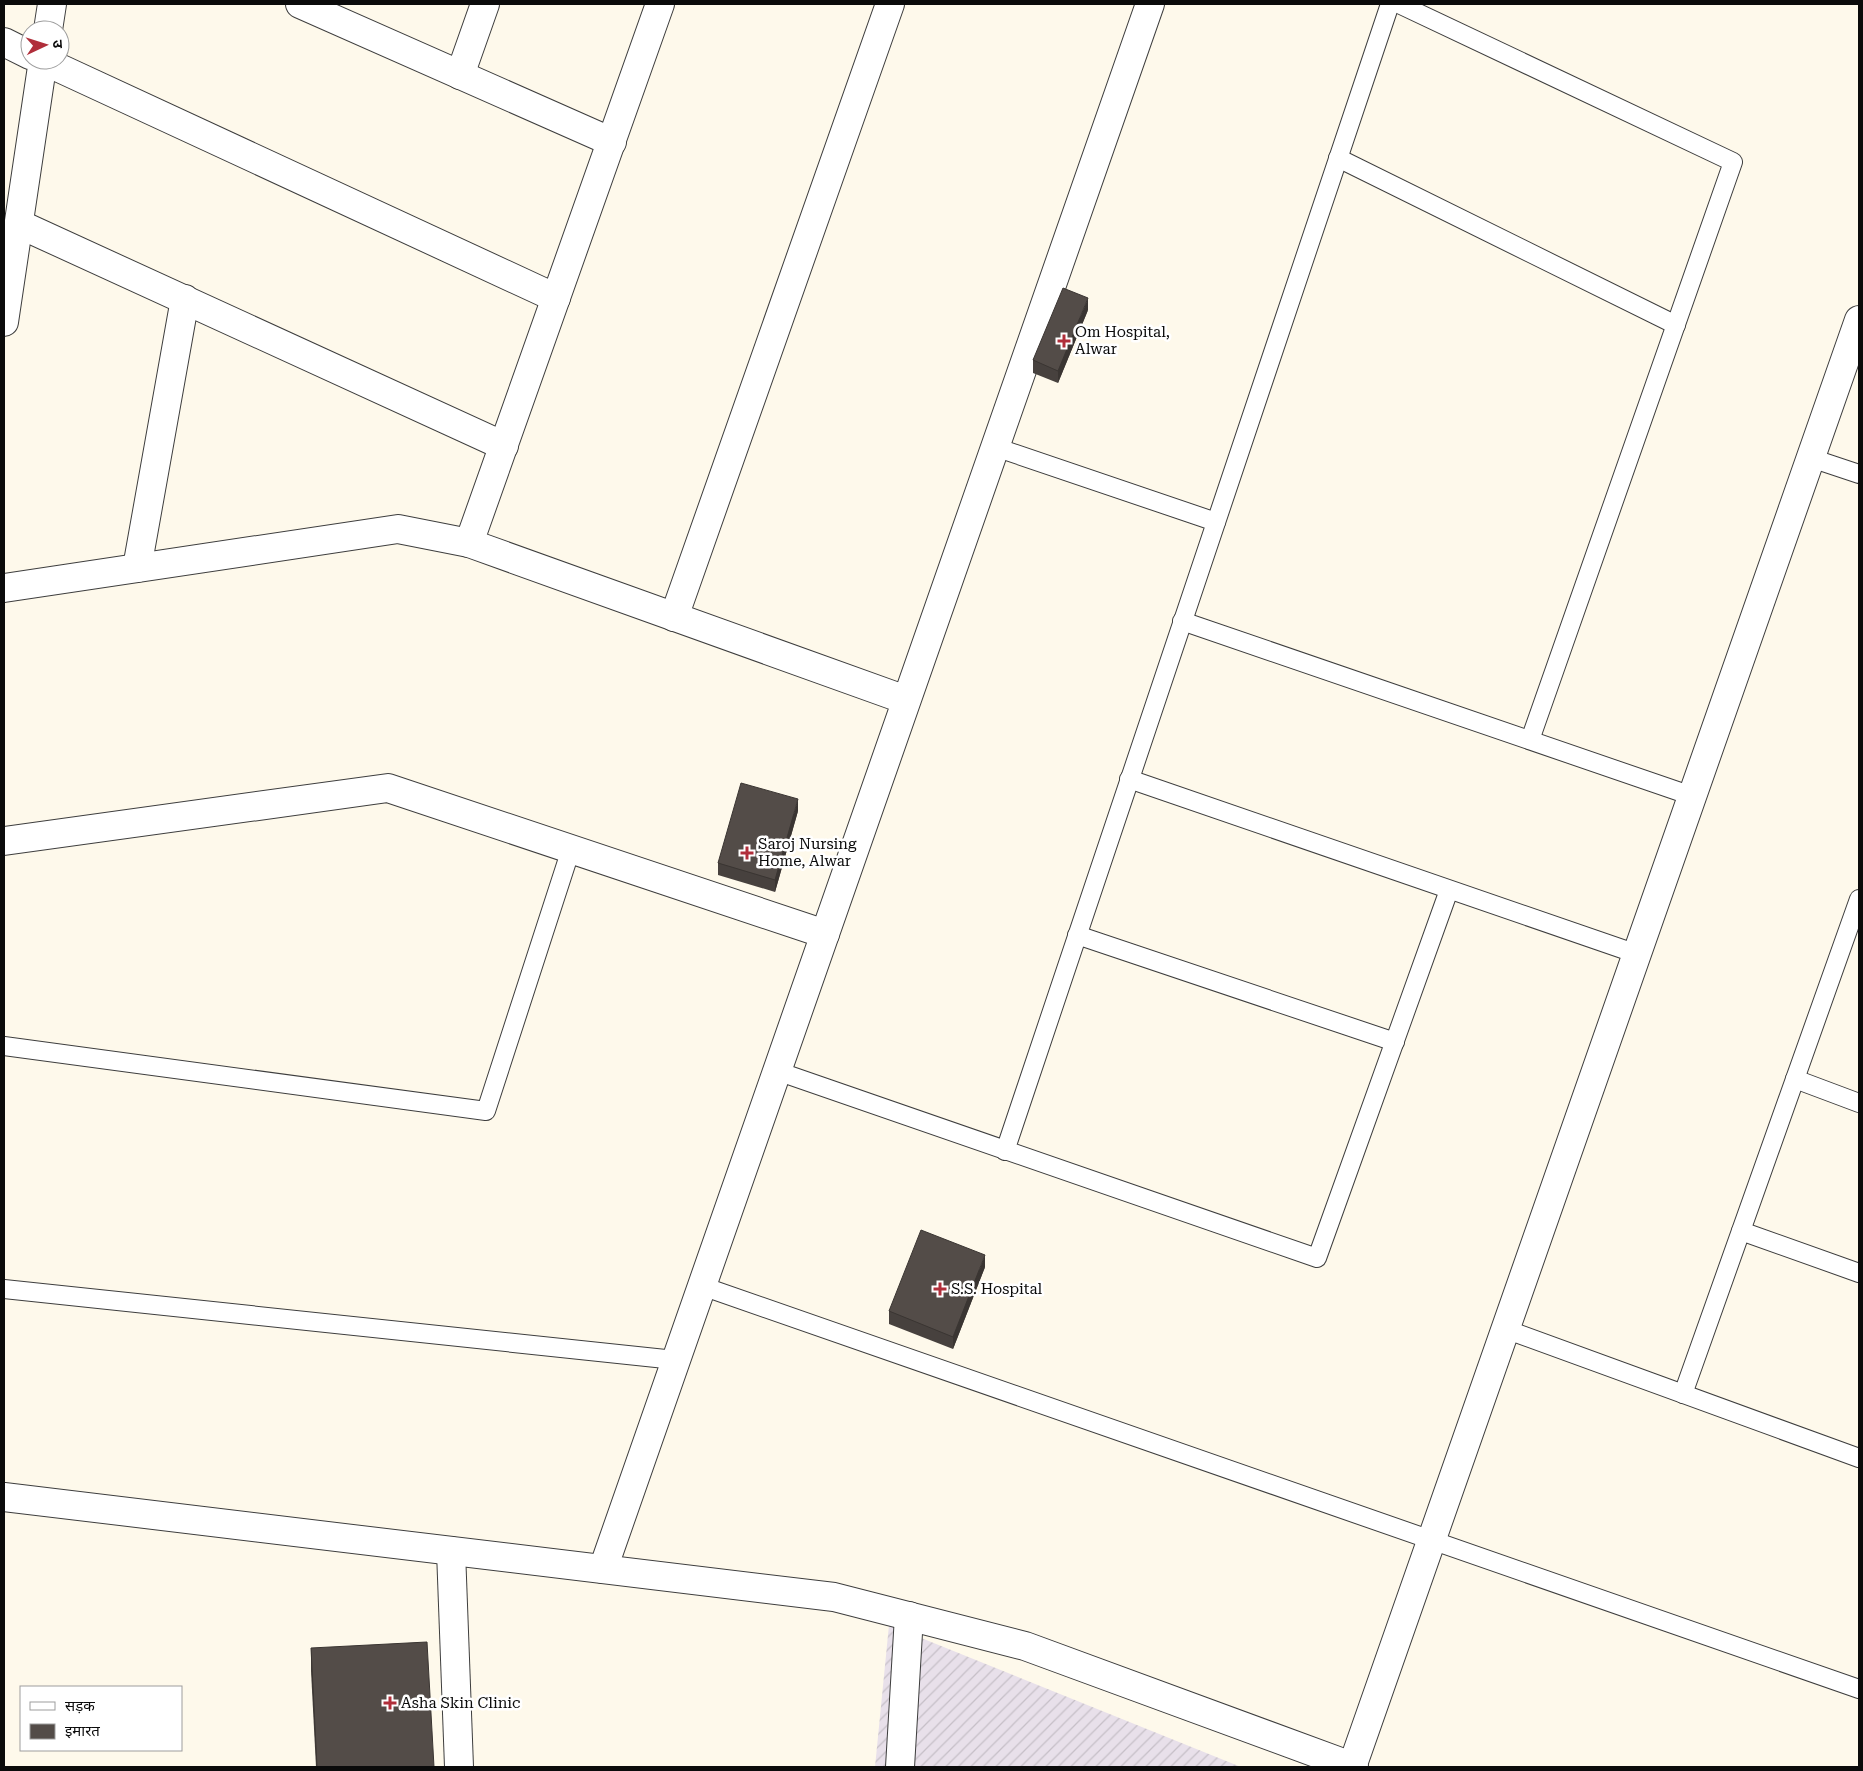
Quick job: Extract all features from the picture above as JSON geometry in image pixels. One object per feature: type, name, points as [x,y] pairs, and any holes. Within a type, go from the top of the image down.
[{"type":"street","points":[[50,20],[52,4]]},
{"type":"street","points":[[300,4],[612,142]]},
{"type":"street","points":[[460,75],[485,4]]},
{"type":"street","points":[[469,543],[660,4]]},
{"type":"street","points":[[674,617],[890,4]]},
{"type":"street","points":[[603,1569],[1150,4]]},
{"type":"street","points":[[4,42],[20,50]]},
{"type":"street","points":[[4,322],[41,70]]},
{"type":"street","points":[[65,70],[556,298]]},
{"type":"street","points":[[18,224],[504,446]]},
{"type":"street","points":[[137,568],[185,300]]},
{"type":"street","points":[[4,1497],[834,1597],[1025,1646],[1352,1767],[1859,320]]},
{"type":"street","points":[[4,588],[398,529],[469,543],[906,700]]},
{"type":"street","points":[[4,841],[388,788],[825,934]]},
{"type":"street","points":[[451,1550],[459,1767]]},
{"type":"street","points":[[900,1767],[910,1616]]},
{"type":"lane","points":[[1004,1151],[1390,4]]},
{"type":"lane","points":[[1399,4],[1733,162],[1530,740]]},
{"type":"lane","points":[[1338,158],[1676,325]]},
{"type":"lane","points":[[995,447],[1216,522]]},
{"type":"lane","points":[[1811,458],[1859,474]]},
{"type":"lane","points":[[1182,621],[1692,796]]},
{"type":"lane","points":[[1129,779],[1637,954]]},
{"type":"lane","points":[[4,1046],[486,1111],[571,850]]},
{"type":"lane","points":[[777,1071],[1317,1258],[1449,890]]},
{"type":"lane","points":[[1683,1394],[1859,900]]},
{"type":"lane","points":[[1077,935],[1395,1042]]},
{"type":"lane","points":[[1796,1078],[1859,1103]]},
{"type":"lane","points":[[1741,1231],[1859,1273]]},
{"type":"lane","points":[[702,1286],[1859,1689]]},
{"type":"lane","points":[[4,1289],[676,1360]]},
{"type":"lane","points":[[1505,1329],[1859,1458]]},
{"type":"shaded area","points":[[889,1625],[1241,1767],[875,1767]]},
{"type":"building","points":[[1063,288],[1088,298],[1058,371],[1033,360]]},
{"type":"building","points":[[741,783],[798,799],[775,880],[718,863]]},
{"type":"building","points":[[921,1230],[985,1255],[953,1337],[889,1311]]},
{"type":"building","points":[[427,1642],[434,1767],[317,1767],[311,1648]]},
{"type":"place","name":"Om Hospital, Alwar","points":[[1064,341]]},
{"type":"place","name":"Saroj Nursing Home, Alwar","points":[[747,853]]},
{"type":"place","name":"S.S. Hospital","points":[[940,1289]]},
{"type":"place","name":"Asha Skin Clinic","points":[[390,1703]]}]
